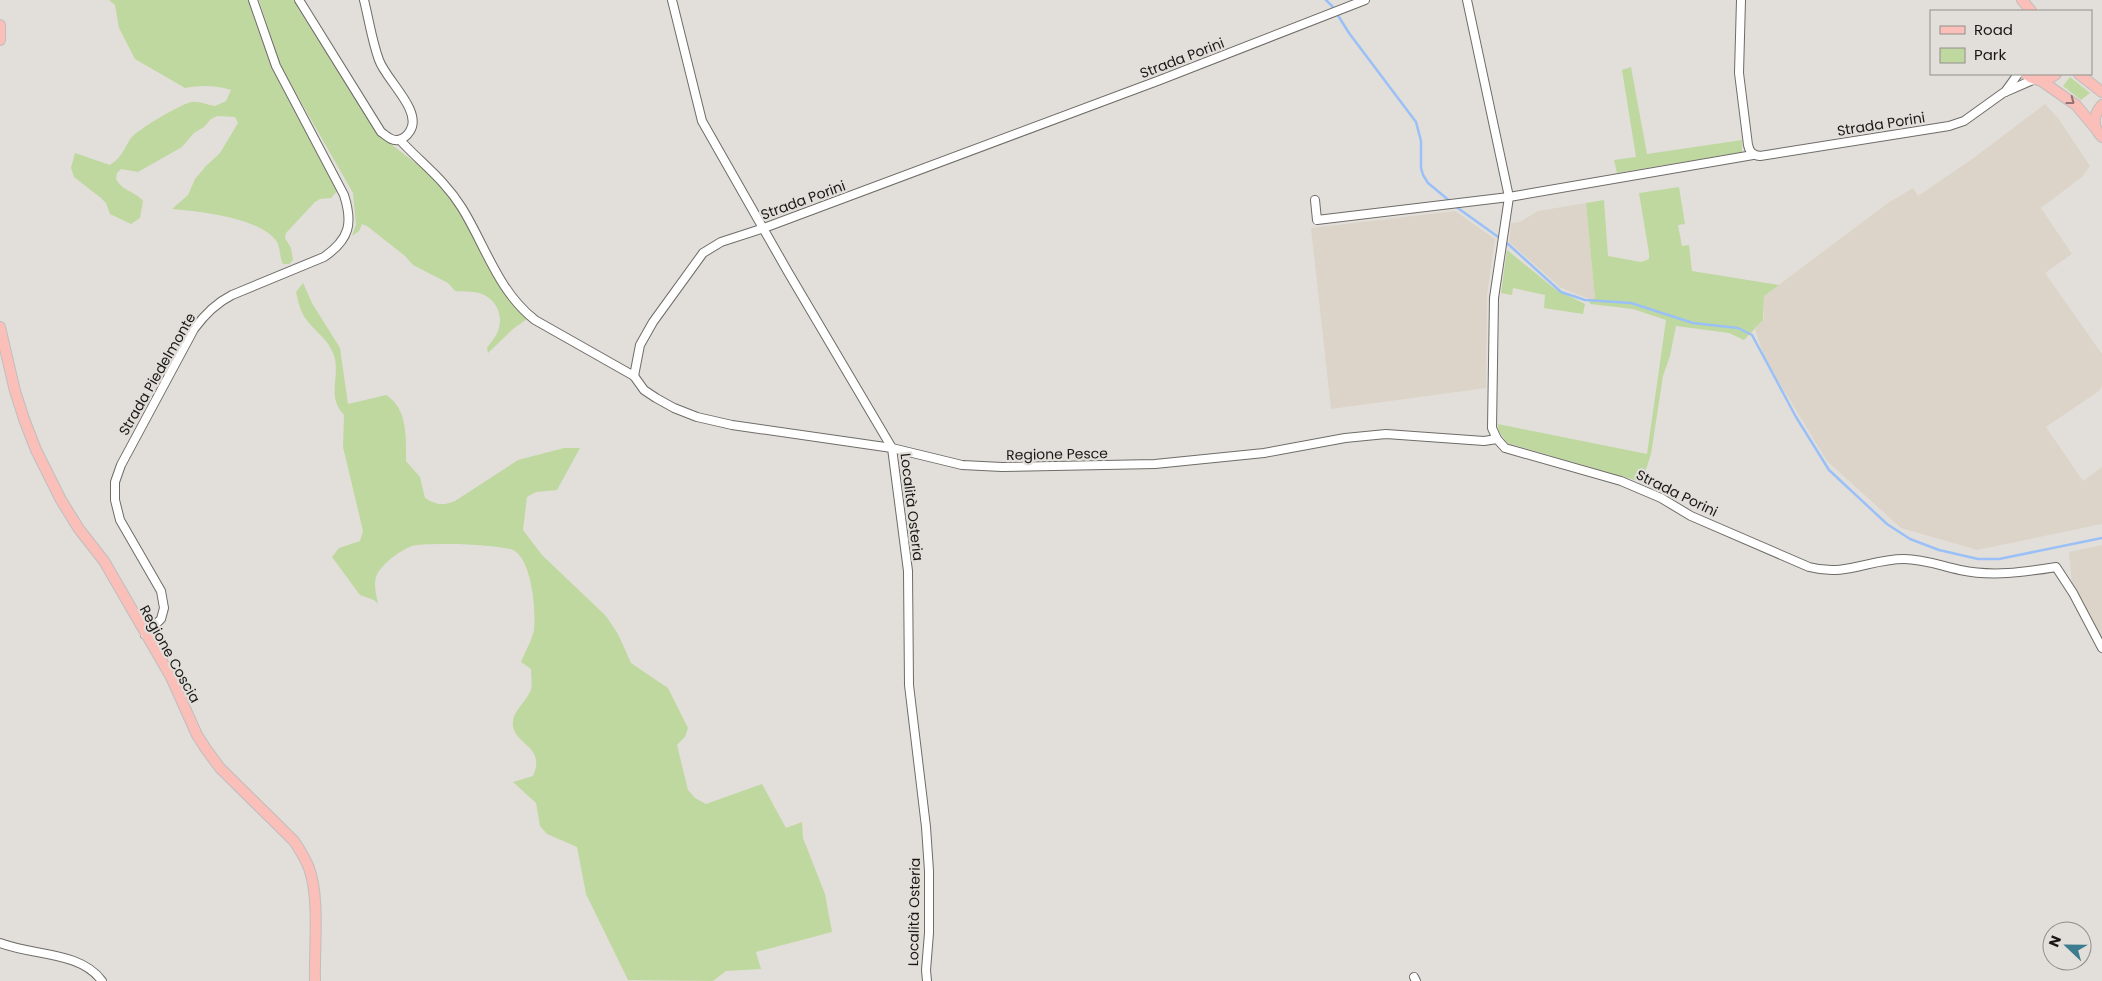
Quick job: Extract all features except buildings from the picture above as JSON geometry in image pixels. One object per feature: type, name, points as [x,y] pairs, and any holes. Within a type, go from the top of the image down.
[{"type":"main road","points":[[2021,0],[2030,10]]},
{"type":"main road","points":[[0,25],[0,40]]},
{"type":"main road","points":[[2034,78],[2046,80],[2054,75]]},
{"type":"main road","points":[[2080,75],[2102,92]]},
{"type":"main road","points":[[2034,78],[2076,105],[2099,133]]},
{"type":"main road","points":[[2099,133],[2095,116],[2102,105]]},
{"type":"main road","name":"Regione Coscia","points":[[0,327],[15,391],[48,476],[79,529],[104,561],[145,635],[171,677],[197,734],[220,768],[294,841],[310,870],[314,890],[316,981]]},
{"type":"street","name":"Strada Piedelmonte","points":[[145,635],[160,619],[164,608],[161,591],[120,520],[115,500],[115,482],[120,465],[189,338],[205,315],[218,302],[232,295],[324,257],[336,248],[344,238],[348,227],[350,213],[344,195],[276,66],[253,0]]},
{"type":"street","points":[[300,0],[381,132],[391,140],[400,140],[408,136],[414,118],[410,107],[384,72],[378,58],[364,0]]},
{"type":"street","name":"Località Osteria","points":[[672,0],[702,121],[892,448],[908,570],[909,685],[926,827],[929,871],[927,981]]},
{"type":"street","name":"Strada Porini","points":[[634,376],[640,344],[653,322],[703,253],[721,242],[764,228],[1365,0]]},
{"type":"street","points":[[1467,0],[1509,197],[1494,298],[1492,428],[1497,439]]},
{"type":"street","points":[[1741,0],[1739,73],[1749,151],[1753,155]]},
{"type":"street","name":"Strada Porini","points":[[2003,93],[2017,75]]},
{"type":"street","name":"Strada Porini","points":[[1315,200],[1317,220],[1509,197],[1753,155],[1760,156],[1949,126],[1964,121],[2003,93],[2034,78]]},
{"type":"street","points":[[400,140],[430,167],[448,188],[462,208],[506,290],[521,309],[535,320],[634,376]]},
{"type":"street","name":"Regione Pesce","points":[[634,376],[644,390],[656,398],[674,408],[697,417],[732,425],[892,448],[962,465],[1002,467],[1156,464],[1254,454],[1345,438],[1386,434],[1484,441],[1497,439]]},
{"type":"street","name":"Strada Porini","points":[[1497,439],[1505,448],[1554,460],[1630,484],[1661,498],[1691,516],[1809,567],[1822,570],[1844,570],[1900,559],[1924,561],[1980,573],[2025,572],[2056,567],[2073,593],[2102,648]]},
{"type":"street","points":[[0,942],[36,953],[74,960],[87,967],[102,981]]},
{"type":"shaded area","points":[[2045,104],[2058,118],[2090,166],[2082,177],[2041,208],[2072,254],[2045,273],[2102,354],[2102,386],[2099,391],[2046,427],[2083,481],[2102,467],[2102,524],[1977,550],[1901,528],[1827,461],[1765,359],[1755,329],[1764,319],[1764,296],[1888,203],[1913,188],[1918,196],[1975,157]]},
{"type":"shaded area","points":[[1586,203],[1595,299],[1589,299],[1561,288],[1509,242],[1511,223],[1520,222],[1538,211]]},
{"type":"shaded area","points":[[1455,211],[1495,239],[1487,295],[1486,388],[1331,409],[1311,228]]},
{"type":"shaded area","points":[[2102,545],[2102,640],[2072,586],[2069,552]]},
{"type":"green space","points":[[109,0],[249,0],[272,68],[337,191],[331,198],[320,199],[315,202],[286,233],[285,238],[291,248],[293,260],[289,264],[283,264],[277,242],[258,227],[229,217],[172,209],[188,195],[195,179],[220,153],[238,123],[235,117],[217,116],[194,133],[182,147],[138,172],[121,169],[117,173],[116,179],[119,183],[143,201],[140,218],[131,224],[110,214],[106,203],[74,177],[71,168],[75,153],[110,165],[120,156],[131,138],[150,123],[192,102],[215,106],[226,101],[231,90],[208,86],[185,88],[135,59],[119,28],[115,5]]},
{"type":"green space","points":[[259,0],[295,0],[298,9],[379,135],[430,174],[447,193],[463,218],[502,290],[527,319],[513,329],[488,353],[487,348],[500,325],[499,313],[490,299],[476,292],[455,291],[448,283],[413,265],[405,256],[367,226],[362,224],[359,231],[352,236],[356,225],[353,193],[281,67]]},
{"type":"green space","points":[[1631,67],[1647,154],[1742,140],[1742,152],[1617,173],[1614,160],[1636,157],[1622,70]]},
{"type":"green space","points":[[2070,77],[2090,93],[2081,100],[2063,86]]},
{"type":"green space","points":[[1679,187],[1685,224],[1678,225],[1682,246],[1689,245],[1692,271],[1779,285],[1764,296],[1763,320],[1744,340],[1729,333],[1676,326],[1670,356],[1663,376],[1651,454],[1642,482],[1507,443],[1498,430],[1498,424],[1647,454],[1666,320],[1633,309],[1590,304],[1589,299],[1595,299],[1586,203],[1604,200],[1608,256],[1641,262],[1649,259],[1649,253],[1639,193]]},
{"type":"green space","points":[[1507,250],[1555,289],[1585,304],[1583,314],[1544,308],[1545,295],[1513,288],[1512,295],[1501,293]]},
{"type":"green space","points":[[303,283],[312,303],[340,348],[348,404],[386,395],[398,408],[404,425],[406,461],[420,477],[425,498],[440,504],[451,503],[518,460],[564,448],[580,448],[557,490],[536,492],[527,497],[523,530],[542,555],[606,616],[618,634],[631,663],[668,688],[688,728],[685,737],[677,745],[688,790],[695,798],[706,804],[762,784],[786,828],[802,822],[803,838],[825,894],[832,932],[756,952],[761,969],[726,971],[713,981],[628,980],[586,894],[577,847],[547,834],[540,826],[536,803],[513,782],[533,776],[536,766],[536,758],[533,752],[515,733],[513,726],[514,717],[530,692],[532,684],[531,669],[521,662],[534,630],[534,611],[532,588],[521,557],[515,551],[481,545],[412,546],[390,560],[377,575],[375,587],[378,604],[374,600],[360,595],[332,557],[339,548],[360,541],[363,531],[343,447],[344,415],[336,402],[335,359],[330,347],[302,312],[296,292]]},
{"type":"waterway","points":[[1326,0],[1416,122],[1421,141],[1421,168],[1423,175],[1428,183],[1451,202]]},
{"type":"waterway","points":[[1455,206],[1508,244],[1561,292],[1585,300],[1631,303],[1693,323],[1738,328],[1752,335],[1796,417],[1829,470],[1887,524],[1910,539],[1939,550],[1978,559],[1999,559],[2102,538]]}]
